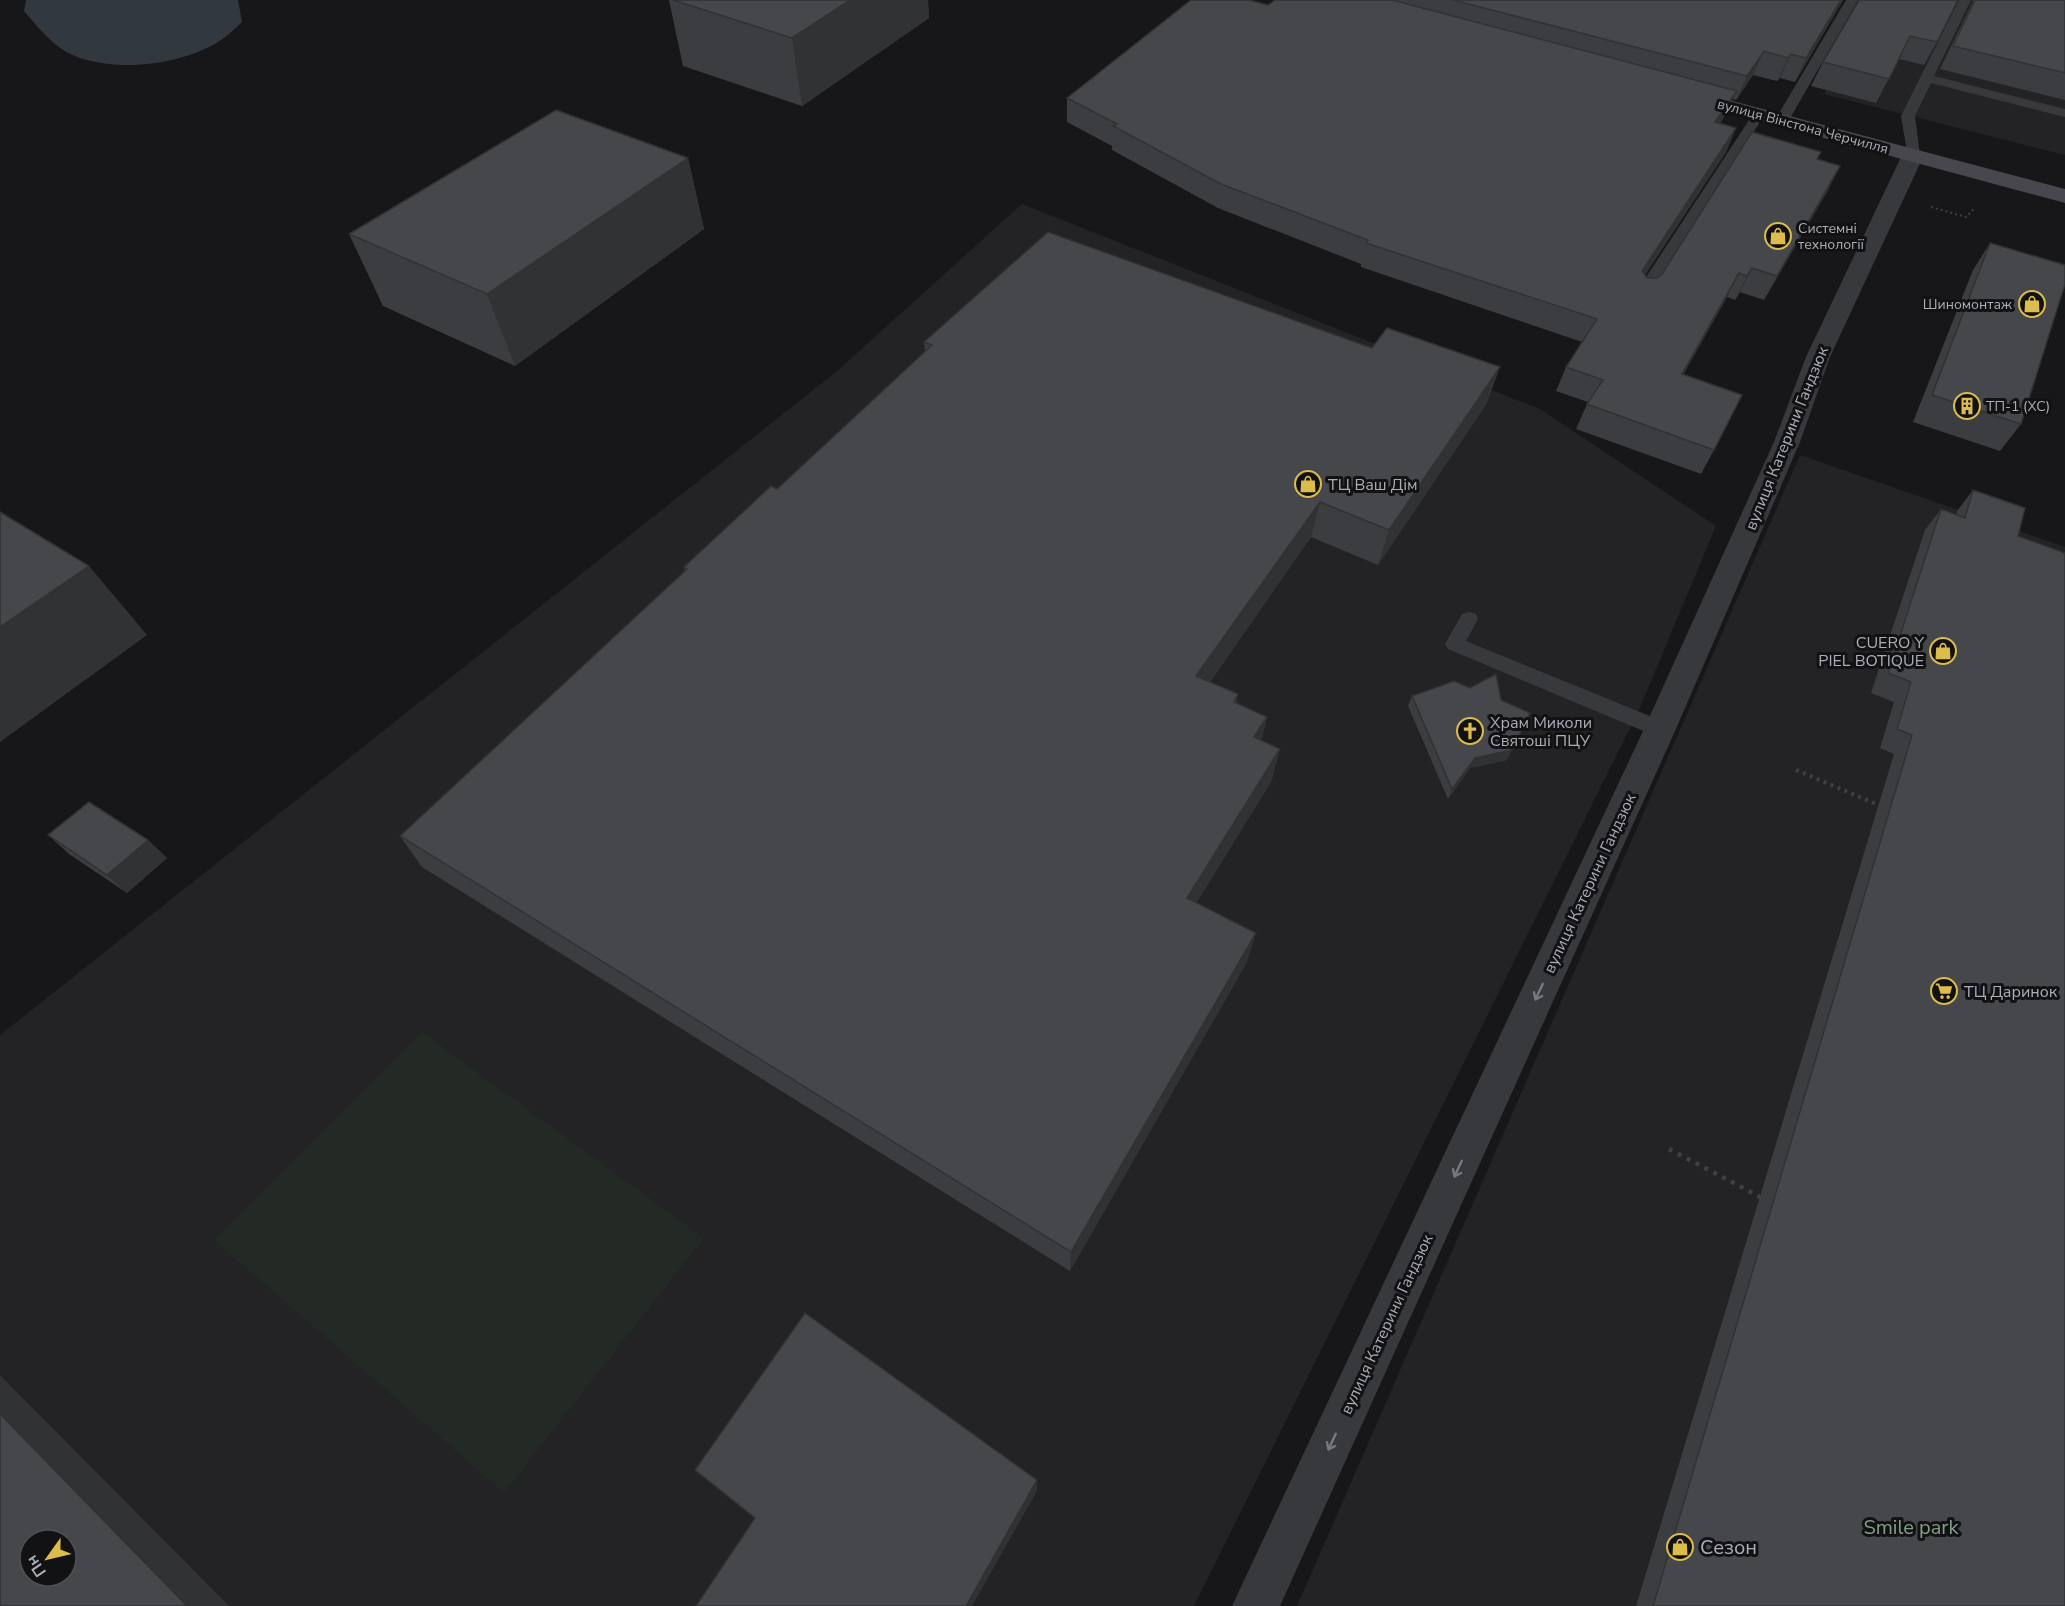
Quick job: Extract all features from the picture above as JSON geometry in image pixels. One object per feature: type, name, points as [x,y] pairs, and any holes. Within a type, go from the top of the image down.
[{"type":"street","name":"вулиця Вінстона Черчилля","points":[[1671,90],[2065,196]]},
{"type":"street","name":"вулиця Катерини Гандзюк","points":[[1256,1606],[1660,729],[1787,442],[1818,357],[1913,155]]},
{"type":"lane","points":[[1782,120],[1852,0]]},
{"type":"lane","points":[[1913,155],[1908,116],[1965,0]]},
{"type":"lane","points":[[1927,78],[2065,113]]},
{"type":"lane","points":[[1641,297],[1759,114]]},
{"type":"lane","points":[[1470,619],[1455,644],[1660,729]]},
{"type":"path","points":[[1796,770],[1890,809]]},
{"type":"path","points":[[1669,1149],[1770,1202]]},
{"type":"shaded area","points":[[26,0],[238,0],[242,22],[221,40],[206,49],[188,55],[150,64],[111,64],[75,56],[60,48],[24,11]]},
{"type":"shaded area","points":[[1879,0],[2065,0],[2065,155],[1824,94]]},
{"type":"shaded area","points":[[1022,204],[1540,409],[1716,526],[1639,710],[1194,1606],[0,1606],[0,1035],[837,371]]},
{"type":"shaded area","points":[[1800,455],[2065,547],[2065,1606],[1297,1606]]},
{"type":"shaded area","points":[[422,1032],[704,1238],[504,1493],[214,1240]]},
{"type":"building","points":[[673,0],[850,0],[792,38]]},
{"type":"building","points":[[1191,0],[1249,0],[1268,5],[1275,0],[1392,0],[1737,91],[1715,122],[1736,128],[1642,271],[1647,278],[1657,278],[1662,274],[1752,132],[1821,152],[1817,159],[1840,166],[1777,276],[1752,268],[1747,276],[1739,273],[1682,374],[1742,395],[1714,450],[1587,404],[1603,380],[1566,367],[1597,319],[1366,243],[1368,240],[1221,184],[1113,126],[1117,124],[1067,98]]},
{"type":"building","points":[[1453,0],[1841,0],[1806,58],[1791,54],[1788,58],[1764,51],[1747,76]]},
{"type":"building","points":[[1859,0],[1958,0],[1937,42],[1910,36],[1889,79],[1823,62]]},
{"type":"building","points":[[1975,0],[2065,0],[2065,73],[1953,46]]},
{"type":"building","points":[[556,110],[688,158],[487,294],[349,234]]},
{"type":"building","points":[[1048,232],[1372,348],[1387,328],[1500,367],[1389,530],[1320,502],[1196,676],[1238,694],[1234,702],[1267,717],[1254,737],[1280,749],[1187,898],[1256,933],[1071,1252],[400,836],[687,569],[684,567],[771,486],[777,489],[932,345],[924,342]]},
{"type":"building","points":[[1990,243],[2065,265],[2065,284],[2021,424],[1932,395]]},
{"type":"building","points":[[1973,490],[2025,508],[2018,536],[2065,553],[2065,1606],[1653,1606],[1912,735],[1897,729],[1911,682],[1888,673],[1941,509],[1965,518]]},
{"type":"building","points":[[0,512],[89,566],[0,627]]},
{"type":"building","name":"Храм Миколи Святоші ПЦУ","points":[[1496,674],[1501,700],[1530,713],[1512,750],[1475,758],[1452,789],[1412,696],[1454,681],[1470,688]]},
{"type":"building","points":[[89,802],[148,840],[107,875],[48,835]]},
{"type":"building","points":[[805,1313],[1037,1480],[966,1606],[696,1606],[755,1518],[695,1470]]},
{"type":"building","points":[[0,1414],[187,1606],[0,1606]]},
{"type":"place","name":"Системні технології","points":[[1778,236]]},
{"type":"place","name":"Шиномонтаж","points":[[2032,304]]},
{"type":"place","name":"ТП-1 (ХС)","points":[[1967,406]]},
{"type":"place","name":"ТЦ Ваш Дім","points":[[1308,484]]},
{"type":"place","name":"CUERO Y PIEL BOTIQUE","points":[[1943,651]]},
{"type":"place","name":"Храм Миколи Святоші ПЦУ","points":[[1470,731]]},
{"type":"place","name":"ТЦ Даринок","points":[[1944,991]]},
{"type":"place","name":"Сезон","points":[[1680,1547]]},
{"type":"park label","name":"Smile park","points":[[1911,1527]]}]
